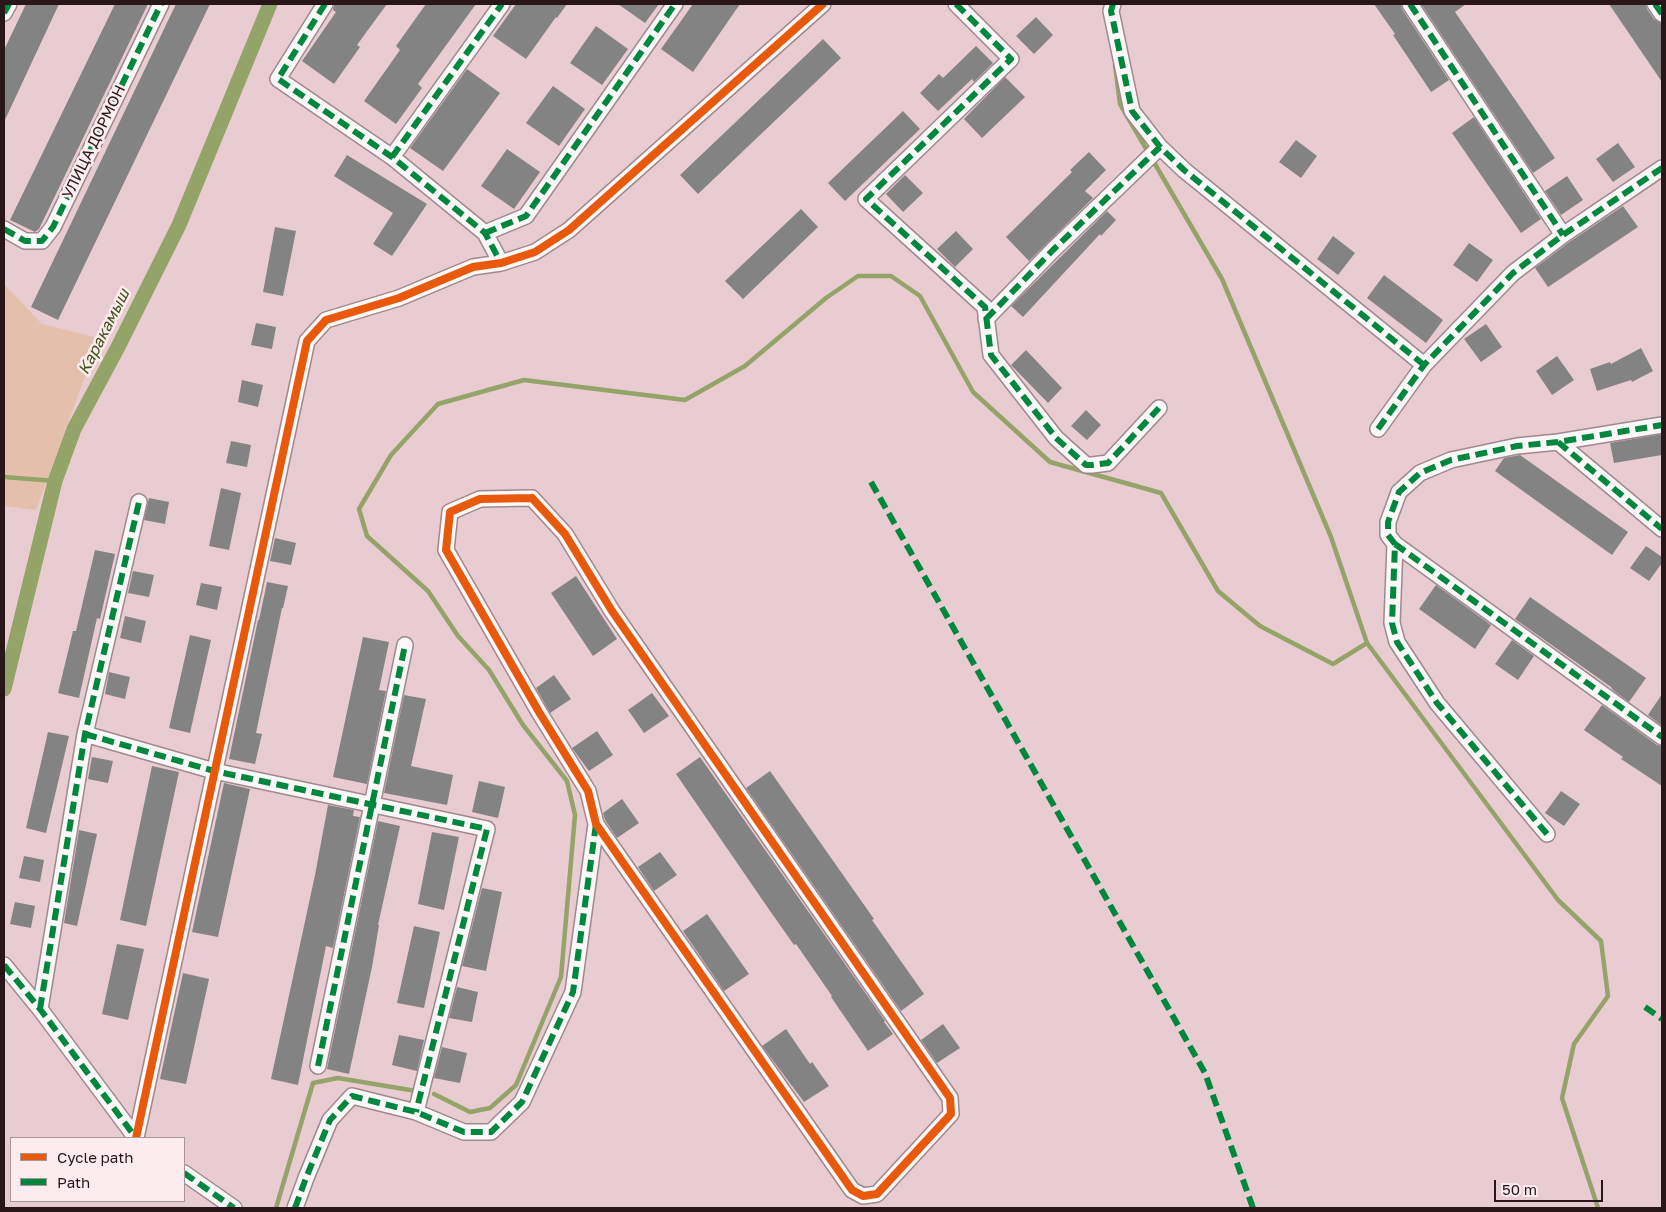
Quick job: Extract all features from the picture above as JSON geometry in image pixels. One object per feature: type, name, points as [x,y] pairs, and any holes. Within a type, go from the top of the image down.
[{"type":"street","points":[[4,13],[9,4]]},
{"type":"street","name":"УЛИЦА ДОРМОН","points":[[4,229],[26,241],[42,241],[53,227],[161,4]]},
{"type":"street","points":[[325,4],[278,78],[392,157],[485,233],[502,263]]},
{"type":"street","points":[[392,157],[502,4]]},
{"type":"street","points":[[485,233],[526,216],[675,4]]},
{"type":"street","points":[[956,4],[1011,60],[866,199],[985,307],[991,355],[1056,438],[1086,465],[1092,466],[1108,462],[1160,408]]},
{"type":"street","points":[[1113,4],[1111,11],[1132,111],[1160,147],[1184,170],[1424,365]]},
{"type":"street","points":[[1410,4],[1563,235]]},
{"type":"street","points":[[1656,4],[1662,14]]},
{"type":"street","points":[[136,1137],[306,341],[326,320],[399,298],[473,267],[502,263],[535,252],[569,230],[817,5]]},
{"type":"street","points":[[986,319],[1053,250],[1160,147]]},
{"type":"street","points":[[1378,429],[1424,365],[1513,273],[1563,235],[1662,168]]},
{"type":"street","points":[[1662,425],[1558,442],[1517,446],[1451,460],[1420,473],[1399,492],[1388,522],[1388,535],[1395,544],[1662,736]]},
{"type":"street","points":[[1558,442],[1662,529]]},
{"type":"street","points":[[295,1208],[330,1120],[352,1096],[416,1112],[464,1132],[491,1132],[522,1102],[573,992],[596,824],[588,791],[539,712],[446,550],[450,512],[480,499],[532,498],[564,534],[612,611],[950,1098],[951,1114],[877,1194],[863,1196],[852,1190],[596,824]]},
{"type":"street","points":[[40,1009],[86,734],[139,502]]},
{"type":"street","points":[[1395,544],[1392,623],[1397,642],[1437,703],[1547,834]]},
{"type":"street","points":[[318,1066],[405,645]]},
{"type":"street","points":[[86,734],[214,771],[487,829],[416,1112]]},
{"type":"street","points":[[4,965],[40,1009],[135,1137]]},
{"type":"street","points":[[185,1174],[234,1208]]},
{"type":"shaded area","points":[[4,284],[42,324],[99,338],[36,510],[4,506]]},
{"type":"building","points":[[26,4],[59,4],[4,122],[4,50]]},
{"type":"building","points":[[115,4],[148,4],[39,229],[35,232],[10,220]]},
{"type":"building","points":[[176,4],[210,4],[58,320],[31,307]]},
{"type":"building","points":[[334,4],[387,4],[357,45],[360,47],[334,84],[302,61],[336,12],[333,10]]},
{"type":"building","points":[[426,4],[476,4],[418,84],[422,88],[396,124],[364,101],[400,50],[396,46]]},
{"type":"building","points":[[516,4],[567,4],[526,59],[493,36]]},
{"type":"building","points":[[618,4],[659,4],[645,23]]},
{"type":"building","points":[[693,4],[740,4],[693,72],[661,49]]},
{"type":"building","points":[[1374,4],[1401,4],[1402,9],[1449,80],[1431,92]]},
{"type":"building","points":[[1421,4],[1466,4],[1455,12],[1555,158],[1533,173]]},
{"type":"building","points":[[1609,4],[1646,4],[1654,19],[1662,23],[1662,82]]},
{"type":"building","points":[[1036,17],[1053,35],[1034,54],[1016,36]]},
{"type":"building","points":[[596,26],[628,49],[602,85],[570,63]]},
{"type":"building","points":[[823,39],[841,58],[698,194],[680,175]]},
{"type":"building","points":[[976,46],[993,63],[974,82],[972,79],[938,111],[920,93],[939,74],[943,78]]},
{"type":"building","points":[[467,69],[500,93],[443,171],[410,148]]},
{"type":"building","points":[[1005,77],[1025,97],[982,138],[964,119]]},
{"type":"building","points":[[553,86],[585,109],[559,146],[526,123]]},
{"type":"building","points":[[903,111],[920,129],[845,201],[828,183]]},
{"type":"building","points":[[1474,117],[1541,219],[1521,233],[1452,133]]},
{"type":"building","points":[[1296,140],[1317,156],[1301,178],[1279,162]]},
{"type":"building","points":[[1618,143],[1635,167],[1613,182],[1596,159]]},
{"type":"building","points":[[507,149],[540,172],[514,209],[481,186]]},
{"type":"building","points":[[1089,152],[1106,170],[1085,191],[1093,198],[1029,261],[1006,237],[1072,172],[1070,170]]},
{"type":"building","points":[[347,155],[427,204],[392,256],[373,244],[393,213],[334,176]]},
{"type":"building","points":[[905,175],[923,193],[903,212],[886,194]]},
{"type":"building","points":[[1567,176],[1583,200],[1561,215],[1545,191]]},
{"type":"building","points":[[1623,206],[1638,227],[1548,287],[1535,268]]},
{"type":"building","points":[[801,209],[818,227],[743,299],[725,281]]},
{"type":"building","points":[[1107,211],[1116,220],[1101,236],[1100,234],[1023,317],[1011,306]]},
{"type":"building","points":[[275,227],[296,231],[283,296],[263,292]]},
{"type":"building","points":[[956,231],[973,249],[955,267],[937,249]]},
{"type":"building","points":[[1333,236],[1355,253],[1338,275],[1317,259]]},
{"type":"building","points":[[1469,243],[1493,260],[1477,282],[1453,265]]},
{"type":"building","points":[[1384,275],[1443,320],[1426,343],[1367,298]]},
{"type":"building","points":[[256,323],[276,327],[272,349],[251,345]]},
{"type":"building","points":[[1486,324],[1502,347],[1481,362],[1464,339]]},
{"type":"building","points":[[1641,348],[1653,371],[1632,382],[1631,380],[1597,391],[1590,369],[1610,362],[1611,364]]},
{"type":"building","points":[[1026,350],[1062,388],[1048,403],[1011,365]]},
{"type":"building","points":[[1557,356],[1574,380],[1552,395],[1536,371]]},
{"type":"building","points":[[242,380],[263,385],[258,407],[238,402]]},
{"type":"building","points":[[1086,410],[1101,425],[1087,440],[1071,426]]},
{"type":"building","points":[[1662,434],[1662,455],[1614,463],[1610,443]]},
{"type":"building","points":[[231,441],[251,445],[247,467],[226,463]]},
{"type":"building","points":[[1520,455],[1628,532],[1612,555],[1495,471],[1504,458]]},
{"type":"building","points":[[221,488],[241,493],[229,550],[209,546]]},
{"type":"building","points":[[149,498],[169,502],[165,524],[144,520]]},
{"type":"building","points":[[275,538],[296,543],[291,565],[270,561]]},
{"type":"building","points":[[1646,546],[1662,557],[1662,563],[1649,581],[1630,568]]},
{"type":"building","points":[[95,550],[115,554],[100,619],[97,618],[79,698],[58,693],[73,631],[76,631]]},
{"type":"building","points":[[133,571],[154,575],[149,597],[128,593]]},
{"type":"building","points":[[576,576],[617,639],[593,656],[551,593]]},
{"type":"building","points":[[267,582],[288,586],[256,733],[262,734],[255,764],[229,759]]},
{"type":"building","points":[[201,583],[222,587],[217,610],[196,605]]},
{"type":"building","points":[[1436,585],[1491,625],[1475,649],[1419,609]]},
{"type":"building","points":[[1530,597],[1646,678],[1629,702],[1611,687],[1515,619]]},
{"type":"building","points":[[125,616],[146,621],[141,643],[120,638]]},
{"type":"building","points":[[190,635],[211,640],[190,733],[169,728]]},
{"type":"building","points":[[363,637],[389,642],[379,690],[386,691],[367,784],[333,777]]},
{"type":"building","points":[[1512,640],[1534,656],[1518,680],[1495,664]]},
{"type":"building","points":[[109,672],[130,677],[125,699],[105,694]]},
{"type":"building","points":[[554,675],[571,699],[550,713],[536,688]]},
{"type":"building","points":[[652,693],[669,716],[644,733],[628,710]]},
{"type":"building","points":[[1662,694],[1662,726],[1648,715]]},
{"type":"building","points":[[404,695],[426,699],[411,766],[453,775],[447,805],[384,793]]},
{"type":"building","points":[[1602,705],[1657,745],[1662,746],[1662,786],[1621,759],[1623,757],[1584,730]]},
{"type":"building","points":[[597,731],[613,755],[589,771],[572,748]]},
{"type":"building","points":[[48,732],[69,736],[46,833],[26,828]]},
{"type":"building","points":[[92,757],[113,761],[108,783],[88,779]]},
{"type":"building","points":[[700,757],[893,1034],[868,1051],[796,944],[794,945],[676,774]]},
{"type":"building","points":[[152,766],[179,772],[146,926],[120,920]]},
{"type":"building","points":[[770,771],[924,994],[901,1011],[746,788]]},
{"type":"building","points":[[479,781],[505,787],[498,818],[472,812]]},
{"type":"building","points":[[224,783],[250,789],[218,937],[192,932]]},
{"type":"building","points":[[1561,791],[1580,804],[1564,826],[1545,813]]},
{"type":"building","points":[[622,799],[639,823],[617,838],[605,820],[603,813]]},
{"type":"building","points":[[328,805],[354,810],[353,816],[360,817],[333,948],[326,946],[298,1085],[271,1079],[315,875]]},
{"type":"building","points":[[378,821],[400,826],[378,925],[372,967],[349,1074],[327,1069]]},
{"type":"building","points":[[79,830],[97,834],[77,926],[64,923]]},
{"type":"building","points":[[432,832],[459,837],[444,910],[418,904]]},
{"type":"building","points":[[660,852],[677,875],[654,891],[638,867]]},
{"type":"building","points":[[24,856],[44,860],[40,882],[19,878]]},
{"type":"building","points":[[482,888],[502,892],[486,971],[462,966]]},
{"type":"building","points":[[15,902],[35,906],[31,928],[10,924]]},
{"type":"building","points":[[707,914],[749,974],[724,991],[683,931]]},
{"type":"building","points":[[414,926],[440,932],[424,1008],[397,1003]]},
{"type":"building","points":[[117,944],[144,949],[128,1020],[102,1014]]},
{"type":"building","points":[[183,973],[209,979],[186,1084],[160,1079]]},
{"type":"building","points":[[457,987],[478,992],[472,1022],[449,1018]]},
{"type":"building","points":[[943,1024],[960,1048],[937,1063],[921,1040]]},
{"type":"building","points":[[786,1029],[810,1064],[812,1062],[829,1086],[804,1102],[762,1046]]},
{"type":"building","points":[[399,1035],[424,1040],[417,1071],[392,1065]]},
{"type":"building","points":[[442,1047],[467,1053],[460,1083],[434,1078]]},
{"type":"waterway","name":"Каракамыш","points":[[4,689],[55,481],[74,429],[118,347],[179,225],[270,4]]},
{"type":"waterway","points":[[1115,65],[1120,104],[1222,279],[1331,537],[1367,643],[1558,900],[1601,941],[1608,996],[1574,1044],[1562,1098],[1598,1208]]},
{"type":"waterway","points":[[434,1094],[470,1112],[490,1108],[516,1085],[561,977],[575,815],[567,781],[523,725],[489,670],[458,636],[428,591],[367,536],[359,509],[391,455],[438,404],[524,380],[685,400],[745,366],[826,298],[858,276],[891,276],[920,296],[973,392],[1050,462],[1161,493],[1218,591],[1260,626],[1333,664],[1367,643]]},
{"type":"waterway","points":[[4,477],[55,481]]},
{"type":"waterway","points":[[276,1208],[313,1083],[338,1078],[416,1091]]},
{"type":"marked path","points":[[4,13],[9,4]]},
{"type":"marked path","points":[[4,229],[25,241],[42,241],[53,227],[161,4]]},
{"type":"marked path","points":[[325,4],[278,79],[392,157],[485,233],[501,263]]},
{"type":"marked path","points":[[392,157],[502,4]]},
{"type":"marked path","points":[[485,233],[526,216],[675,4]]},
{"type":"marked path","points":[[956,4],[1011,59],[866,199],[985,307],[991,355],[1056,438],[1086,465],[1108,463],[1159,408]]},
{"type":"marked path","points":[[1113,4],[1111,11],[1132,111],[1160,147],[1184,170],[1424,365]]},
{"type":"marked path","points":[[1410,4],[1563,235]]},
{"type":"marked path","points":[[1655,4],[1662,14]]},
{"type":"marked path","points":[[986,319],[1053,250],[1160,147]]},
{"type":"marked path","points":[[1378,429],[1424,365],[1513,273],[1563,235],[1662,168]]},
{"type":"marked path","points":[[1547,834],[1437,703],[1397,642],[1392,623],[1395,544],[1388,535],[1388,522],[1399,492],[1420,473],[1451,460],[1517,446],[1558,442],[1662,425]]},
{"type":"marked path","points":[[1558,442],[1662,529]]},
{"type":"marked path","points":[[871,482],[1205,1073],[1253,1208]]},
{"type":"marked path","points":[[40,1009],[85,734],[139,502]]},
{"type":"marked path","points":[[1395,544],[1662,737]]},
{"type":"marked path","points":[[318,1066],[405,645]]},
{"type":"marked path","points":[[85,734],[214,771],[487,829],[416,1112]]},
{"type":"marked path","points":[[295,1208],[330,1120],[352,1096],[416,1112],[464,1132],[491,1132],[522,1102],[573,992],[596,824]]},
{"type":"marked path","points":[[4,965],[40,1009],[135,1137]]},
{"type":"marked path","points":[[1645,1007],[1662,1019]]},
{"type":"marked path","points":[[185,1174],[234,1208]]},
{"type":"cycle path","points":[[136,1137],[307,341],[326,320],[399,298],[473,267],[501,263],[535,252],[569,230],[823,4]]},
{"type":"cycle path","points":[[532,498],[565,534],[612,611],[950,1098],[951,1114],[877,1194],[863,1196],[852,1190],[596,824],[588,791],[539,712],[446,550],[450,512],[480,499],[532,498]]}]
